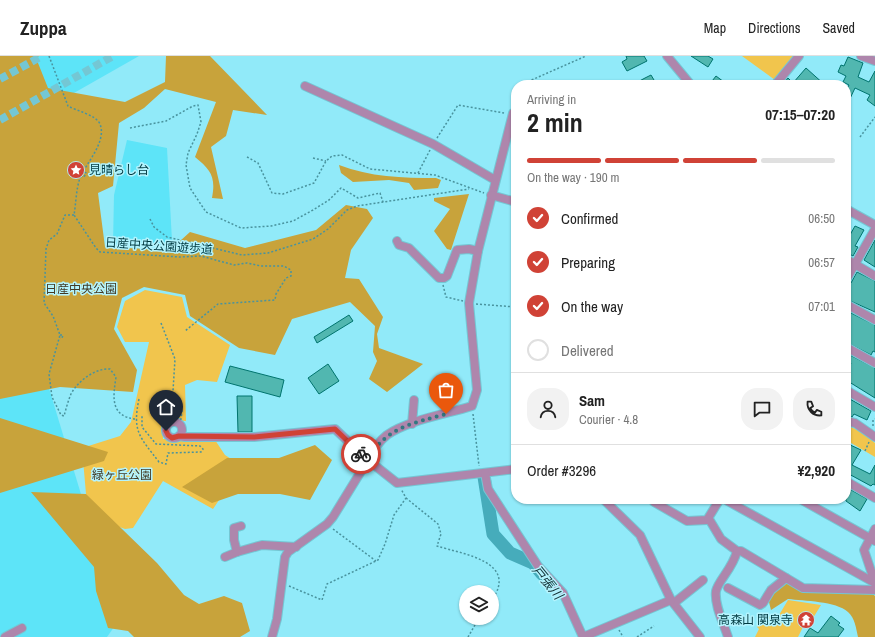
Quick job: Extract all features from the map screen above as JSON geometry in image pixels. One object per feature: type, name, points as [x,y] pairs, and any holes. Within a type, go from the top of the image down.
[{"type":"street","points":[[667,56],[687,80]]},
{"type":"street","points":[[780,80],[799,56]]},
{"type":"street","points":[[861,56],[875,62]]},
{"type":"street","points":[[305,86],[433,144],[495,180]]},
{"type":"street","points":[[272,637],[277,619],[285,557],[288,552],[327,524],[333,517],[374,448],[386,436],[399,428],[472,406],[477,390],[469,303],[478,251],[491,195],[511,126]]},
{"type":"street","points":[[491,195],[511,201]]},
{"type":"street","points":[[851,212],[875,225]]},
{"type":"street","points":[[851,271],[875,229]]},
{"type":"street","points":[[397,241],[399,245],[409,248],[439,278],[444,278],[447,276],[457,250],[469,249],[478,251]]},
{"type":"street","points":[[851,262],[875,276]]},
{"type":"street","points":[[851,307],[875,320]]},
{"type":"street","points":[[851,350],[875,363]]},
{"type":"street","points":[[851,393],[875,407]]},
{"type":"street","points":[[412,424],[414,400]]},
{"type":"street","points":[[851,422],[855,423],[874,436]]},
{"type":"street","points":[[179,436],[181,431],[180,426],[176,423],[171,423],[166,429],[167,434],[170,437],[175,438],[179,436],[254,437],[335,429],[368,460],[397,483],[511,470]]},
{"type":"street","points":[[482,473],[488,489],[538,566],[563,593],[583,637],[673,601],[703,580]]},
{"type":"street","points":[[851,484],[875,498]]},
{"type":"street","points":[[608,504],[640,535],[673,601],[700,637]]},
{"type":"street","points":[[657,504],[687,521],[709,519],[717,504]]},
{"type":"street","points":[[733,504],[875,583]]},
{"type":"street","points":[[809,504],[872,539]]},
{"type":"street","points":[[709,519],[721,540],[736,552],[741,551],[803,588],[875,590]]},
{"type":"street","points":[[237,552],[234,540],[234,528],[241,526]]},
{"type":"street","points":[[875,529],[872,539],[864,550],[875,583]]},
{"type":"street","points":[[225,557],[262,545],[296,547]]},
{"type":"street","points":[[728,637],[716,599],[716,589],[731,567],[736,552]]},
{"type":"street","points":[[728,588],[760,605],[763,603],[771,590],[786,578]]},
{"type":"street","points":[[5,637],[22,628]]},
{"type":"path","points":[[50,56],[68,106],[95,118],[100,124],[102,132],[100,141],[81,176],[74,215],[65,216],[57,234],[49,240],[46,249],[44,303],[53,316],[60,334],[49,374],[52,397],[61,415],[64,416],[72,393],[90,374],[102,368],[110,369],[116,377],[112,398],[117,408],[127,418],[135,419]]},
{"type":"path","points":[[532,80],[586,56]]},
{"type":"path","points":[[418,173],[433,144],[458,105],[499,114],[511,113]]},
{"type":"path","points":[[130,128],[166,121],[193,106],[198,106],[200,122],[198,134],[188,153],[186,165],[190,188],[206,212],[241,228],[270,226],[293,221],[330,200],[341,188],[358,198],[380,193],[384,202]]},
{"type":"path","points":[[860,137],[875,117]]},
{"type":"path","points":[[247,157],[258,163],[272,193],[283,194],[314,183],[326,160],[332,156],[342,155],[370,169],[435,175],[491,195]]},
{"type":"path","points":[[313,158],[326,160]]},
{"type":"path","points":[[150,219],[154,227],[161,234],[175,239],[242,255],[268,253],[313,239],[328,229],[351,208],[469,188]]},
{"type":"path","name":"日産中央公園遊歩道","points":[[74,215],[100,252],[180,257],[201,256],[234,265],[248,263],[261,266],[284,266],[291,270],[291,276],[286,278],[276,294],[276,300],[218,304],[185,331]]},
{"type":"path","points":[[161,323],[175,359],[173,391],[176,402],[182,411],[180,426]]},
{"type":"path","points":[[139,399],[135,419],[136,428],[140,437],[159,462],[166,464],[168,453],[201,452],[203,449],[200,446],[156,444],[142,427],[142,415]]},
{"type":"path","points":[[472,406],[482,473]]},
{"type":"path","points":[[166,412],[182,411]]},
{"type":"path","points":[[865,451],[874,436]]},
{"type":"path","points":[[397,483],[406,498],[438,524],[441,534],[437,546],[483,560],[494,567],[497,573],[498,585]]},
{"type":"path","points":[[282,583],[322,600],[327,584],[376,561],[385,544],[394,515],[406,498]]},
{"type":"path","points":[[327,524],[376,561]]},
{"type":"path","points":[[468,637],[475,625]]},
{"type":"path","points":[[637,637],[654,626]]},
{"type":"shaded area","points":[[0,56],[139,56],[0,135]]},
{"type":"shaded area","points":[[127,140],[167,148],[172,241],[163,247],[113,244],[114,195]]},
{"type":"shaded area","points":[[0,226],[119,620],[107,637],[0,637]]},
{"type":"green space","name":"日産中央公園","points":[[0,56],[39,56],[36,58],[48,88],[125,102],[165,82],[166,56],[210,56],[267,115],[233,110],[226,136],[211,147],[223,199],[212,198],[213,179],[211,174],[195,157],[216,102],[165,89],[144,108],[119,123],[113,186],[98,193],[105,247],[170,250],[190,232],[245,248],[316,230],[346,205],[367,209],[373,218],[351,250],[345,278],[359,279],[383,317],[377,334],[379,348],[423,364],[387,392],[369,379],[377,361],[373,352],[375,326],[350,302],[292,319],[275,355],[239,348],[190,316],[185,295],[144,287],[122,298],[114,329],[137,370],[133,392],[60,387],[0,399]]},
{"type":"green space","points":[[742,56],[796,56],[775,80]]},
{"type":"green space","points":[[339,165],[374,174],[399,177],[436,178],[441,180],[438,188],[414,190],[409,183],[389,180],[353,182],[341,173]]},
{"type":"green space","points":[[469,194],[451,250],[447,249],[434,231],[450,209],[434,201],[434,198]]},
{"type":"green space","name":"緑ヶ丘公園","points":[[145,290],[182,297],[187,317],[230,345],[217,382],[197,380],[185,385],[186,421],[163,420],[163,439],[215,440],[225,455],[242,466],[213,509],[163,481],[133,528],[125,529],[94,518],[86,494],[82,448],[120,436],[131,422],[149,342],[125,342],[117,327],[125,301]]},
{"type":"green space","points":[[0,418],[108,452],[104,461],[0,493]]},
{"type":"green space","points":[[851,427],[858,430],[875,443],[875,457],[851,443]]},
{"type":"green space","points":[[315,445],[332,460],[310,500],[280,494],[238,494],[212,503],[182,487],[227,458],[279,458]]},
{"type":"green space","points":[[31,492],[86,494],[157,563],[184,595],[199,604],[224,596],[242,603],[250,631],[240,637],[134,637],[128,631],[108,628],[96,591],[94,567]]},
{"type":"green space","points":[[784,580],[802,589],[872,593],[875,596],[875,637],[858,637],[855,623],[850,614],[843,608],[836,606],[820,602],[788,599],[771,610],[768,598]]},
{"type":"green space","points":[[788,600],[821,605],[810,623],[806,621],[798,637],[755,637],[759,629],[757,627],[761,621],[769,617],[779,615]]},
{"type":"building","points":[[626,56],[644,56],[647,61],[627,71],[622,62],[627,59]]},
{"type":"building","points":[[691,56],[708,56],[713,59],[708,67]]},
{"type":"building","points":[[848,57],[863,63],[858,77],[869,82],[875,71],[875,106],[867,100],[870,95],[855,88],[851,96],[851,80],[844,80],[846,76],[838,72],[841,65],[844,66]]},
{"type":"building","points":[[806,68],[819,80],[796,80]]},
{"type":"building","points":[[651,75],[654,80],[641,80]]},
{"type":"building","points":[[716,76],[721,80],[713,80]]},
{"type":"building","points":[[855,226],[864,230],[855,246],[858,247],[853,256],[851,255],[851,233]]},
{"type":"building","points":[[875,240],[875,267],[864,260]]},
{"type":"building","points":[[857,272],[875,281],[875,312],[851,301],[851,283]]},
{"type":"building","points":[[851,313],[875,325],[875,352],[873,351],[871,355],[851,345]]},
{"type":"building","points":[[349,315],[353,321],[317,343],[314,337]]},
{"type":"building","points":[[851,356],[875,368],[875,398],[851,383]]},
{"type":"building","points":[[328,364],[339,381],[319,394],[308,378]]},
{"type":"building","points":[[230,366],[284,380],[280,397],[225,382]]},
{"type":"building","points":[[237,396],[252,396],[252,432],[238,432]]},
{"type":"building","points":[[851,400],[871,411],[867,420],[854,414],[852,417]]},
{"type":"building","points":[[851,445],[861,450],[852,465],[870,474],[875,465],[875,485],[873,484],[871,486],[851,475]]},
{"type":"building","points":[[851,490],[867,499],[860,511],[850,504]]},
{"type":"building","points":[[831,616],[840,623],[838,625],[844,629],[838,637],[804,637],[810,628],[818,633]]},
{"type":"waterway","name":"戸張川","points":[[484,477],[493,534],[510,553],[533,563],[542,574]]},
{"type":"tunnel","points":[[0,79],[42,56]]},
{"type":"tunnel","points":[[0,120],[113,56]]},
{"type":"way so far","points":[[361,454],[368,460],[374,448],[386,436],[399,428],[446,414]]},
{"type":"place","name":"見晴らし台","points":[[76,170]]},
{"type":"place","name":"高森山 関泉寺","points":[[806,620]]},
{"type":"route","points":[[166,431],[170,437],[175,438],[179,436],[254,437],[335,429],[361,454]]}]
